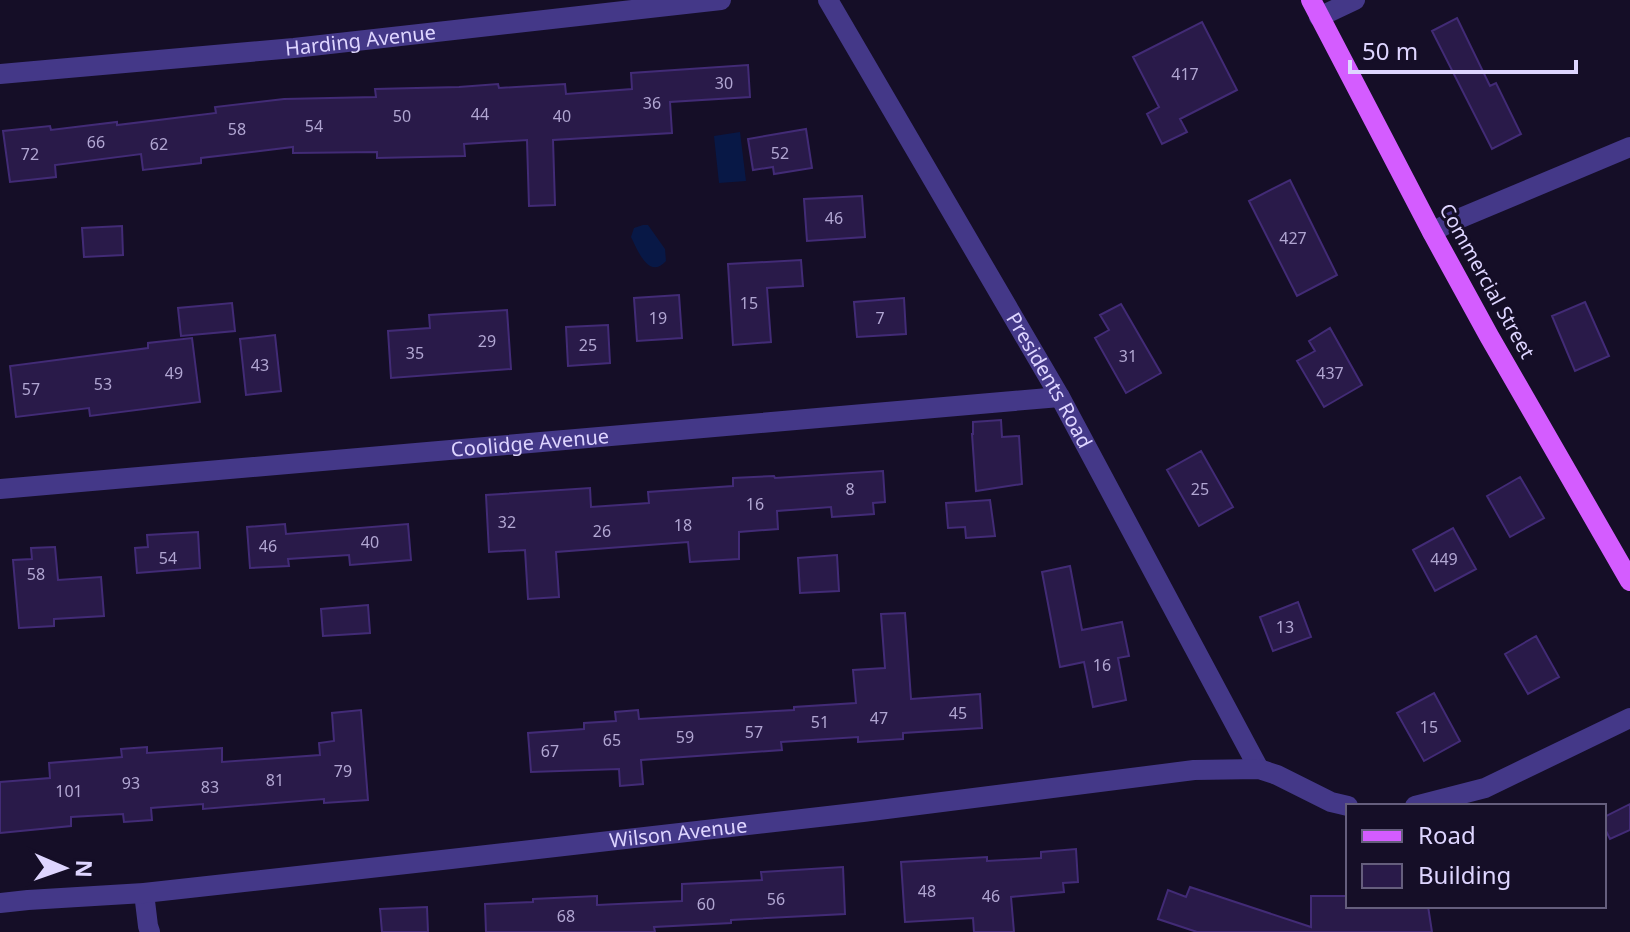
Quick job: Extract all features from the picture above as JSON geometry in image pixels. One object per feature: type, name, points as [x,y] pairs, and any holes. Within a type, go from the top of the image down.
[{"type":"main road","name":"Commercial Street","points":[[1315,8],[1489,336],[1630,581]]},
{"type":"street","name":"Harding Avenue","points":[[0,74],[294,48],[721,0]]},
{"type":"street","name":"Presidents Road","points":[[828,0],[1060,397],[1259,769]]},
{"type":"street","points":[[1315,8],[1355,0]]},
{"type":"street","points":[[1432,232],[1630,147]]},
{"type":"street","name":"Coolidge Avenue","points":[[0,489],[1060,397]]},
{"type":"street","points":[[1423,804],[1485,788],[1630,718]]},
{"type":"street","name":"Wilson Avenue","points":[[0,903],[144,893],[863,812],[1194,770],[1259,769],[1331,802],[1346,806]]},
{"type":"street","points":[[144,893],[150,932]]},
{"type":"water","points":[[740,132],[746,181],[719,183],[714,136]]},
{"type":"water","points":[[648,225],[665,249],[666,261],[660,266],[654,267],[645,261],[631,237],[634,228]]},
{"type":"building","points":[[1457,18],[1490,86],[1496,83],[1521,134],[1492,149],[1432,31]]},
{"type":"building","points":[[1202,22],[1237,90],[1180,119],[1187,132],[1162,144],[1147,114],[1159,107],[1133,57]]},
{"type":"building","points":[[748,65],[750,97],[670,102],[672,133],[553,140],[555,205],[529,206],[527,140],[464,144],[465,156],[377,158],[377,152],[293,153],[293,147],[201,158],[201,163],[143,170],[141,154],[55,165],[56,177],[10,182],[3,131],[50,126],[51,130],[117,122],[117,125],[216,113],[215,107],[284,99],[376,97],[375,89],[565,84],[566,94],[632,89],[631,73]]},
{"type":"building","points":[[806,129],[812,168],[774,174],[773,167],[753,170],[748,139]]},
{"type":"building","points":[[1290,180],[1337,275],[1297,296],[1249,201]]},
{"type":"building","points":[[862,196],[865,237],[807,241],[804,199]]},
{"type":"building","points":[[122,226],[123,255],[84,257],[82,228]]},
{"type":"building","points":[[801,260],[803,286],[767,288],[771,342],[733,345],[728,264]]},
{"type":"building","points":[[679,295],[682,338],[637,341],[634,298]]},
{"type":"building","points":[[904,298],[906,334],[857,337],[854,302]]},
{"type":"building","points":[[1585,302],[1609,356],[1575,371],[1552,316]]},
{"type":"building","points":[[232,303],[235,331],[181,336],[178,308]]},
{"type":"building","points":[[1121,304],[1161,373],[1126,393],[1095,338],[1109,330],[1100,315]]},
{"type":"building","points":[[507,310],[511,369],[391,378],[388,331],[430,328],[429,315]]},
{"type":"building","points":[[608,325],[610,363],[568,366],[566,327]]},
{"type":"building","points":[[1330,328],[1362,385],[1324,407],[1297,361],[1315,351],[1309,341]]},
{"type":"building","points":[[275,335],[281,391],[246,395],[240,339]]},
{"type":"building","points":[[192,338],[200,402],[90,416],[89,408],[16,417],[10,366],[148,348],[148,343]]},
{"type":"building","points":[[1001,420],[1002,437],[1019,436],[1022,484],[976,491],[973,422]]},
{"type":"building","points":[[1201,451],[1233,507],[1199,526],[1167,470]]},
{"type":"building","points":[[883,471],[885,502],[873,503],[874,514],[832,517],[831,507],[777,511],[778,529],[739,532],[739,559],[690,562],[688,542],[556,552],[559,597],[528,599],[525,550],[489,552],[486,495],[590,488],[591,507],[649,503],[648,492],[733,486],[733,478]]},
{"type":"building","points":[[1520,477],[1544,518],[1510,537],[1487,496]]},
{"type":"building","points":[[990,500],[995,536],[966,538],[965,527],[948,528],[946,503]]},
{"type":"building","points":[[285,524],[286,534],[408,524],[411,560],[350,565],[349,555],[288,559],[289,566],[250,568],[247,527]]},
{"type":"building","points":[[1453,528],[1476,569],[1435,591],[1413,550]]},
{"type":"building","points":[[198,532],[200,568],[137,573],[135,548],[148,547],[147,535]]},
{"type":"building","points":[[55,547],[58,580],[101,577],[104,616],[54,619],[54,626],[19,628],[13,560],[32,559],[31,548]]},
{"type":"building","points":[[837,555],[839,591],[800,593],[798,558]]},
{"type":"building","points":[[1070,566],[1082,630],[1122,622],[1129,656],[1118,658],[1126,700],[1093,707],[1084,662],[1060,667],[1042,572]]},
{"type":"building","points":[[1298,602],[1311,637],[1273,651],[1260,617]]},
{"type":"building","points":[[368,605],[370,633],[323,636],[321,609]]},
{"type":"building","points":[[905,613],[911,699],[980,694],[982,728],[903,733],[903,739],[858,742],[858,737],[781,742],[782,750],[641,760],[643,784],[620,786],[619,769],[531,772],[528,733],[584,729],[584,723],[616,721],[615,712],[638,710],[639,719],[794,710],[794,707],[856,703],[853,670],[885,668],[881,614]]},
{"type":"building","points":[[1536,636],[1559,677],[1528,694],[1505,654]]},
{"type":"building","points":[[1434,693],[1460,741],[1424,761],[1397,713]]},
{"type":"building","points":[[361,710],[368,800],[324,803],[324,799],[203,809],[203,804],[151,808],[152,820],[124,822],[123,814],[71,817],[71,826],[0,833],[0,782],[50,778],[49,763],[122,757],[121,749],[147,747],[147,753],[222,748],[222,762],[320,755],[319,743],[334,741],[332,713]]},
{"type":"building","points":[[1630,804],[1630,830],[1610,839],[1606,831],[1606,816]]},
{"type":"building","points":[[1076,849],[1078,882],[1063,883],[1064,892],[1011,897],[1014,932],[974,932],[973,918],[905,922],[901,862],[987,857],[987,861],[1041,858],[1041,852]]},
{"type":"building","points":[[843,867],[845,914],[654,927],[655,932],[486,932],[485,904],[597,896],[597,905],[682,901],[682,884],[762,880],[761,872]]},
{"type":"building","points":[[1190,887],[1311,927],[1311,896],[1346,896],[1346,908],[1428,908],[1432,932],[1197,932],[1158,919],[1168,890],[1186,897]]},
{"type":"building","points":[[427,907],[428,932],[382,932],[380,909]]}]
